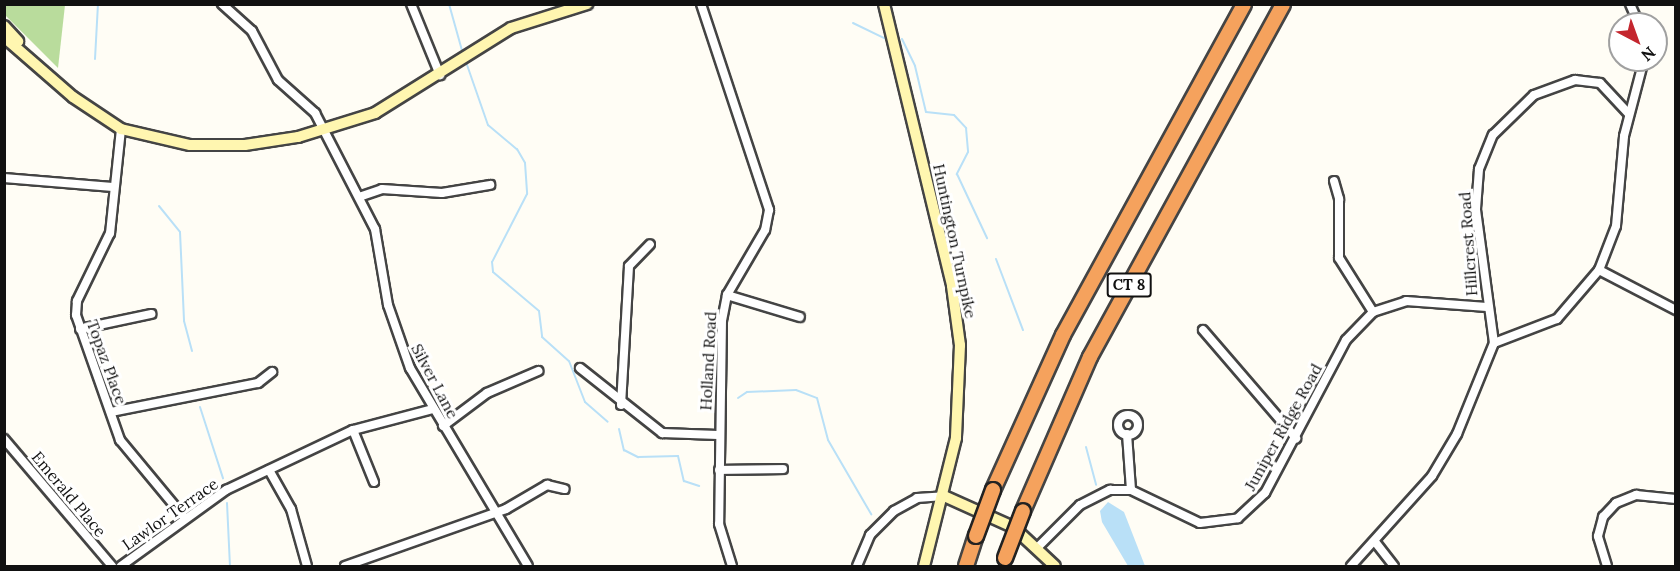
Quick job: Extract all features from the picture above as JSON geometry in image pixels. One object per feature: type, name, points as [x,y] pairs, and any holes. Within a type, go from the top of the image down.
[{"type":"highway","points":[[1192,97],[1236,4]]},
{"type":"highway","name":"CT 8","points":[[966,567],[993,490],[1063,335],[1244,4]]},
{"type":"highway","name":"CT 8","points":[[1004,562],[1023,511],[1086,365],[1281,9]]},
{"type":"main road","points":[[4,37],[50,77],[121,129],[213,146],[261,144],[323,129],[395,104],[476,51],[524,23],[587,4]]},
{"type":"main road","name":"Huntington Turnpike","points":[[884,4],[958,323],[960,397],[944,496],[924,567]]},
{"type":"main road","points":[[4,26],[50,77]]},
{"type":"main road","points":[[944,496],[1002,521],[1038,547],[1055,567]]},
{"type":"street","name":"Silver Lane","points":[[222,4],[252,31],[278,80],[315,112],[380,242],[394,329],[443,426],[528,567]]},
{"type":"street","points":[[411,4],[440,75]]},
{"type":"street","name":"Holland Road","points":[[580,368],[621,405],[675,437],[718,435],[727,295],[765,230],[769,210],[701,4]]},
{"type":"street","points":[[1351,567],[1376,543],[1446,454],[1494,343],[1557,319],[1599,270],[1616,226],[1629,114],[1641,72]]},
{"type":"street","name":"Hillcrest Road","points":[[1494,343],[1486,307],[1476,192],[1493,135],[1534,95],[1575,80],[1600,83],[1629,114]]},
{"type":"street","name":"Topaz Place","points":[[121,129],[112,187],[109,238],[77,301],[80,329],[125,447],[184,517]]},
{"type":"street","points":[[4,178],[112,187]]},
{"type":"street","points":[[1334,181],[1339,199],[1339,258],[1373,312]]},
{"type":"street","points":[[358,197],[382,189],[442,193],[490,184]]},
{"type":"street","points":[[621,405],[629,266],[650,244]]},
{"type":"street","points":[[1599,270],[1676,310]]},
{"type":"street","points":[[727,295],[800,317]]},
{"type":"street","name":"Juniper Ridge Road","points":[[1131,490],[1178,516],[1207,525],[1223,523],[1259,502],[1296,438],[1346,340],[1373,312],[1406,301],[1486,307]]},
{"type":"street","points":[[80,329],[151,314]]},
{"type":"street","points":[[1203,330],[1296,438]]},
{"type":"street","points":[[443,426],[506,383],[538,371]]},
{"type":"street","points":[[111,412],[258,383],[272,372]]},
{"type":"street","name":"Lawlor Terrace","points":[[121,567],[184,517],[269,470],[353,430],[434,409]]},
{"type":"street","points":[[353,430],[374,482]]},
{"type":"street","points":[[1038,547],[1080,505],[1110,490],[1131,490],[1126,434]]},
{"type":"street","points":[[718,435],[719,524],[732,567]]},
{"type":"street","name":"Emerald Place","points":[[4,439],[112,567]]},
{"type":"street","points":[[719,470],[783,469]]},
{"type":"street","points":[[269,470],[291,509],[307,567]]},
{"type":"street","points":[[345,567],[496,512],[547,485],[565,489]]},
{"type":"street","points":[[1606,567],[1598,536],[1604,517],[1616,503],[1636,495],[1676,499]]},
{"type":"street","points":[[857,567],[870,535],[894,511],[917,498],[944,496]]},
{"type":"street","points":[[1376,543],[1394,567]]},
{"type":"green space","points":[[4,5],[65,5],[58,68],[5,15]]},
{"type":"water","points":[[1108,502],[1124,512],[1145,566],[1128,566],[1102,522],[1100,511]]},
{"type":"waterway","points":[[95,59],[98,4]]},
{"type":"waterway","points":[[449,4],[463,54]]},
{"type":"waterway","points":[[853,23],[886,39]]},
{"type":"waterway","points":[[902,39],[915,66],[926,112],[954,115],[966,128],[968,152],[957,174],[987,238]]},
{"type":"waterway","points":[[466,62],[488,125],[517,149],[525,163],[527,194],[492,262],[493,272],[539,311],[542,337],[569,361],[585,402],[608,422]]},
{"type":"waterway","points":[[159,206],[180,232],[184,321],[192,351]]},
{"type":"waterway","points":[[996,259],[1023,330]]},
{"type":"waterway","points":[[738,398],[747,392],[796,390],[817,398],[828,440],[871,514]]},
{"type":"waterway","points":[[200,407],[223,478]]},
{"type":"waterway","points":[[619,429],[624,450],[638,457],[678,456],[684,481],[699,486]]},
{"type":"waterway","points":[[1086,447],[1096,485]]},
{"type":"waterway","points":[[227,503],[230,566]]}]
